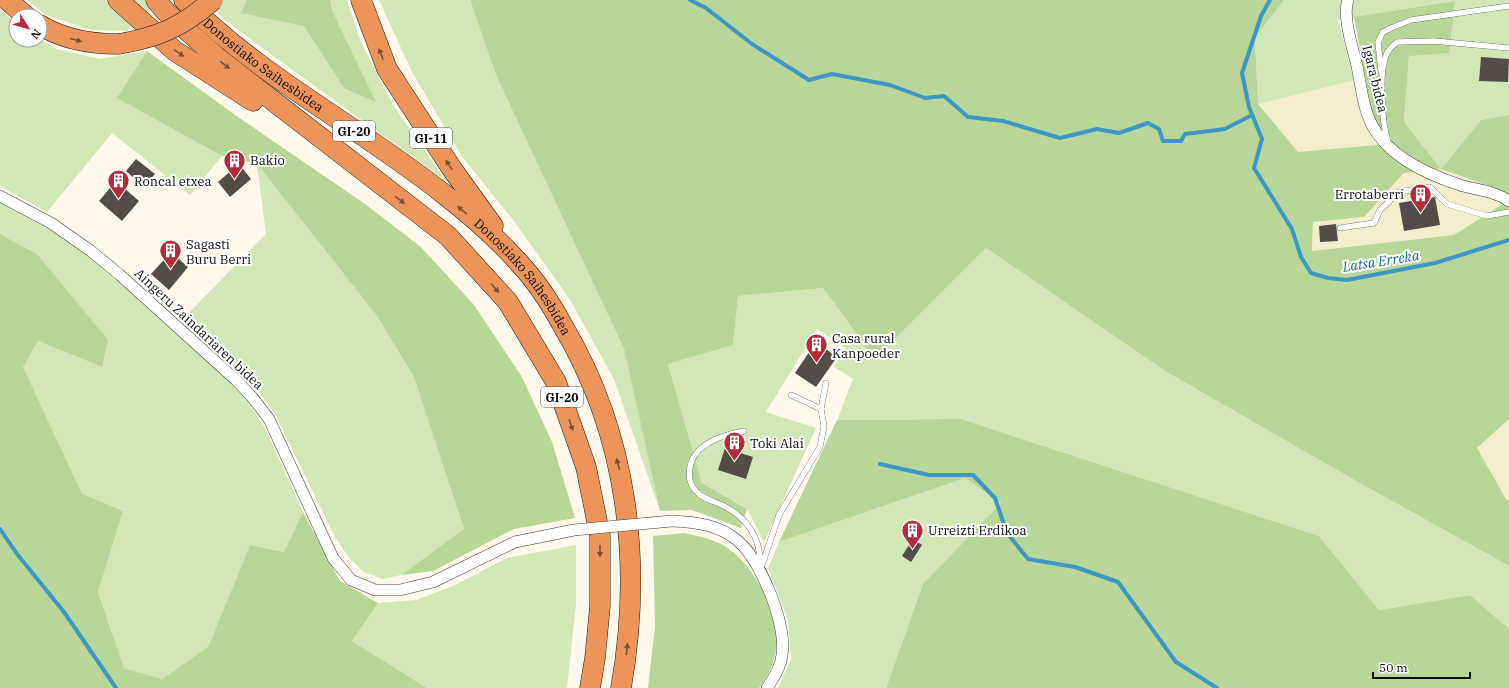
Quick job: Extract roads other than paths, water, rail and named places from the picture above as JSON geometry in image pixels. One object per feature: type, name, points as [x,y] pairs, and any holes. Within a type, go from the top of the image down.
[{"type":"highway","points":[[7,0],[16,8]]},
{"type":"highway","points":[[118,0],[175,51],[370,176]]},
{"type":"highway","name":"Donostiako Saihesbidea","points":[[156,0],[166,12],[210,52],[448,236],[508,302],[556,382],[586,467],[600,536],[600,606],[595,658],[590,688]]},
{"type":"highway","name":"Donostiako Saihesbidea","points":[[184,0],[241,52],[445,195],[484,229],[521,265],[555,311],[582,362],[604,415],[620,472],[630,531],[632,584],[630,625],[621,688]]},
{"type":"highway","points":[[48,29],[67,37],[92,44],[119,44],[146,39],[171,30],[194,16],[213,0]]},
{"type":"highway","name":"GI-11","points":[[361,0],[387,69],[452,169],[521,265]]},
{"type":"street","name":"Igara bidea","points":[[1348,0],[1346,5],[1349,33],[1366,109],[1373,127],[1398,155],[1441,178],[1482,190],[1509,201]]},
{"type":"street","name":"Aingeru Zaindariaren bidea","points":[[0,196],[51,223],[91,251],[126,280],[236,380],[252,397],[268,419],[333,558],[350,580],[375,590],[400,590],[433,582],[515,542],[574,530],[672,521],[696,522],[718,528],[739,541],[768,585],[778,613],[783,635],[782,655],[775,676],[767,688]]},
{"type":"lane","points":[[1388,145],[1382,79],[1378,54],[1378,42],[1383,32],[1411,20],[1509,6]]},
{"type":"lane","points":[[1382,79],[1387,52],[1398,42],[1434,41],[1509,48]]},
{"type":"lane","points":[[1340,228],[1374,223],[1380,210],[1399,192],[1430,187],[1446,204],[1487,216],[1509,212]]},
{"type":"lane","points":[[759,571],[779,515],[820,447],[824,426],[821,409],[826,383]]},
{"type":"lane","points":[[791,394],[821,409]]},
{"type":"lane","points":[[744,431],[722,436],[703,446],[694,459],[689,470],[689,483],[697,493],[709,501],[732,510],[750,527],[758,548],[759,571]]},
{"type":"waterway","points":[[690,0],[706,8],[752,44],[809,80],[832,74],[890,85],[925,98],[944,96],[968,117],[1003,121],[1060,138],[1097,129],[1119,133],[1148,123],[1159,129],[1163,141],[1181,141],[1185,134],[1225,129],[1252,115]]},
{"type":"waterway","name":"Latsa Erreka","points":[[1270,0],[1261,16],[1242,73],[1249,107],[1262,139],[1254,168],[1292,229],[1301,257],[1311,273],[1328,278],[1347,280],[1435,263],[1509,240]]},
{"type":"waterway","points":[[880,464],[929,475],[973,475],[995,498],[1007,533],[1028,559],[1075,567],[1118,582],[1176,662],[1217,688]]},
{"type":"waterway","points":[[0,529],[17,554],[64,612],[116,688]]},
{"type":"place","name":"Bakio","points":[[235,180]]},
{"type":"place","name":"Roncal etxea","points":[[119,200]]},
{"type":"place","name":"Errotaberri","points":[[1420,214]]},
{"type":"place","name":"Sagasti Buru Berri","points":[[170,270]]},
{"type":"place","name":"Casa rural Kanpoeder","points":[[816,364]]},
{"type":"place","name":"Toki Alai","points":[[735,462]]},
{"type":"place","name":"Urreizti Erdikoa","points":[[912,550]]}]
